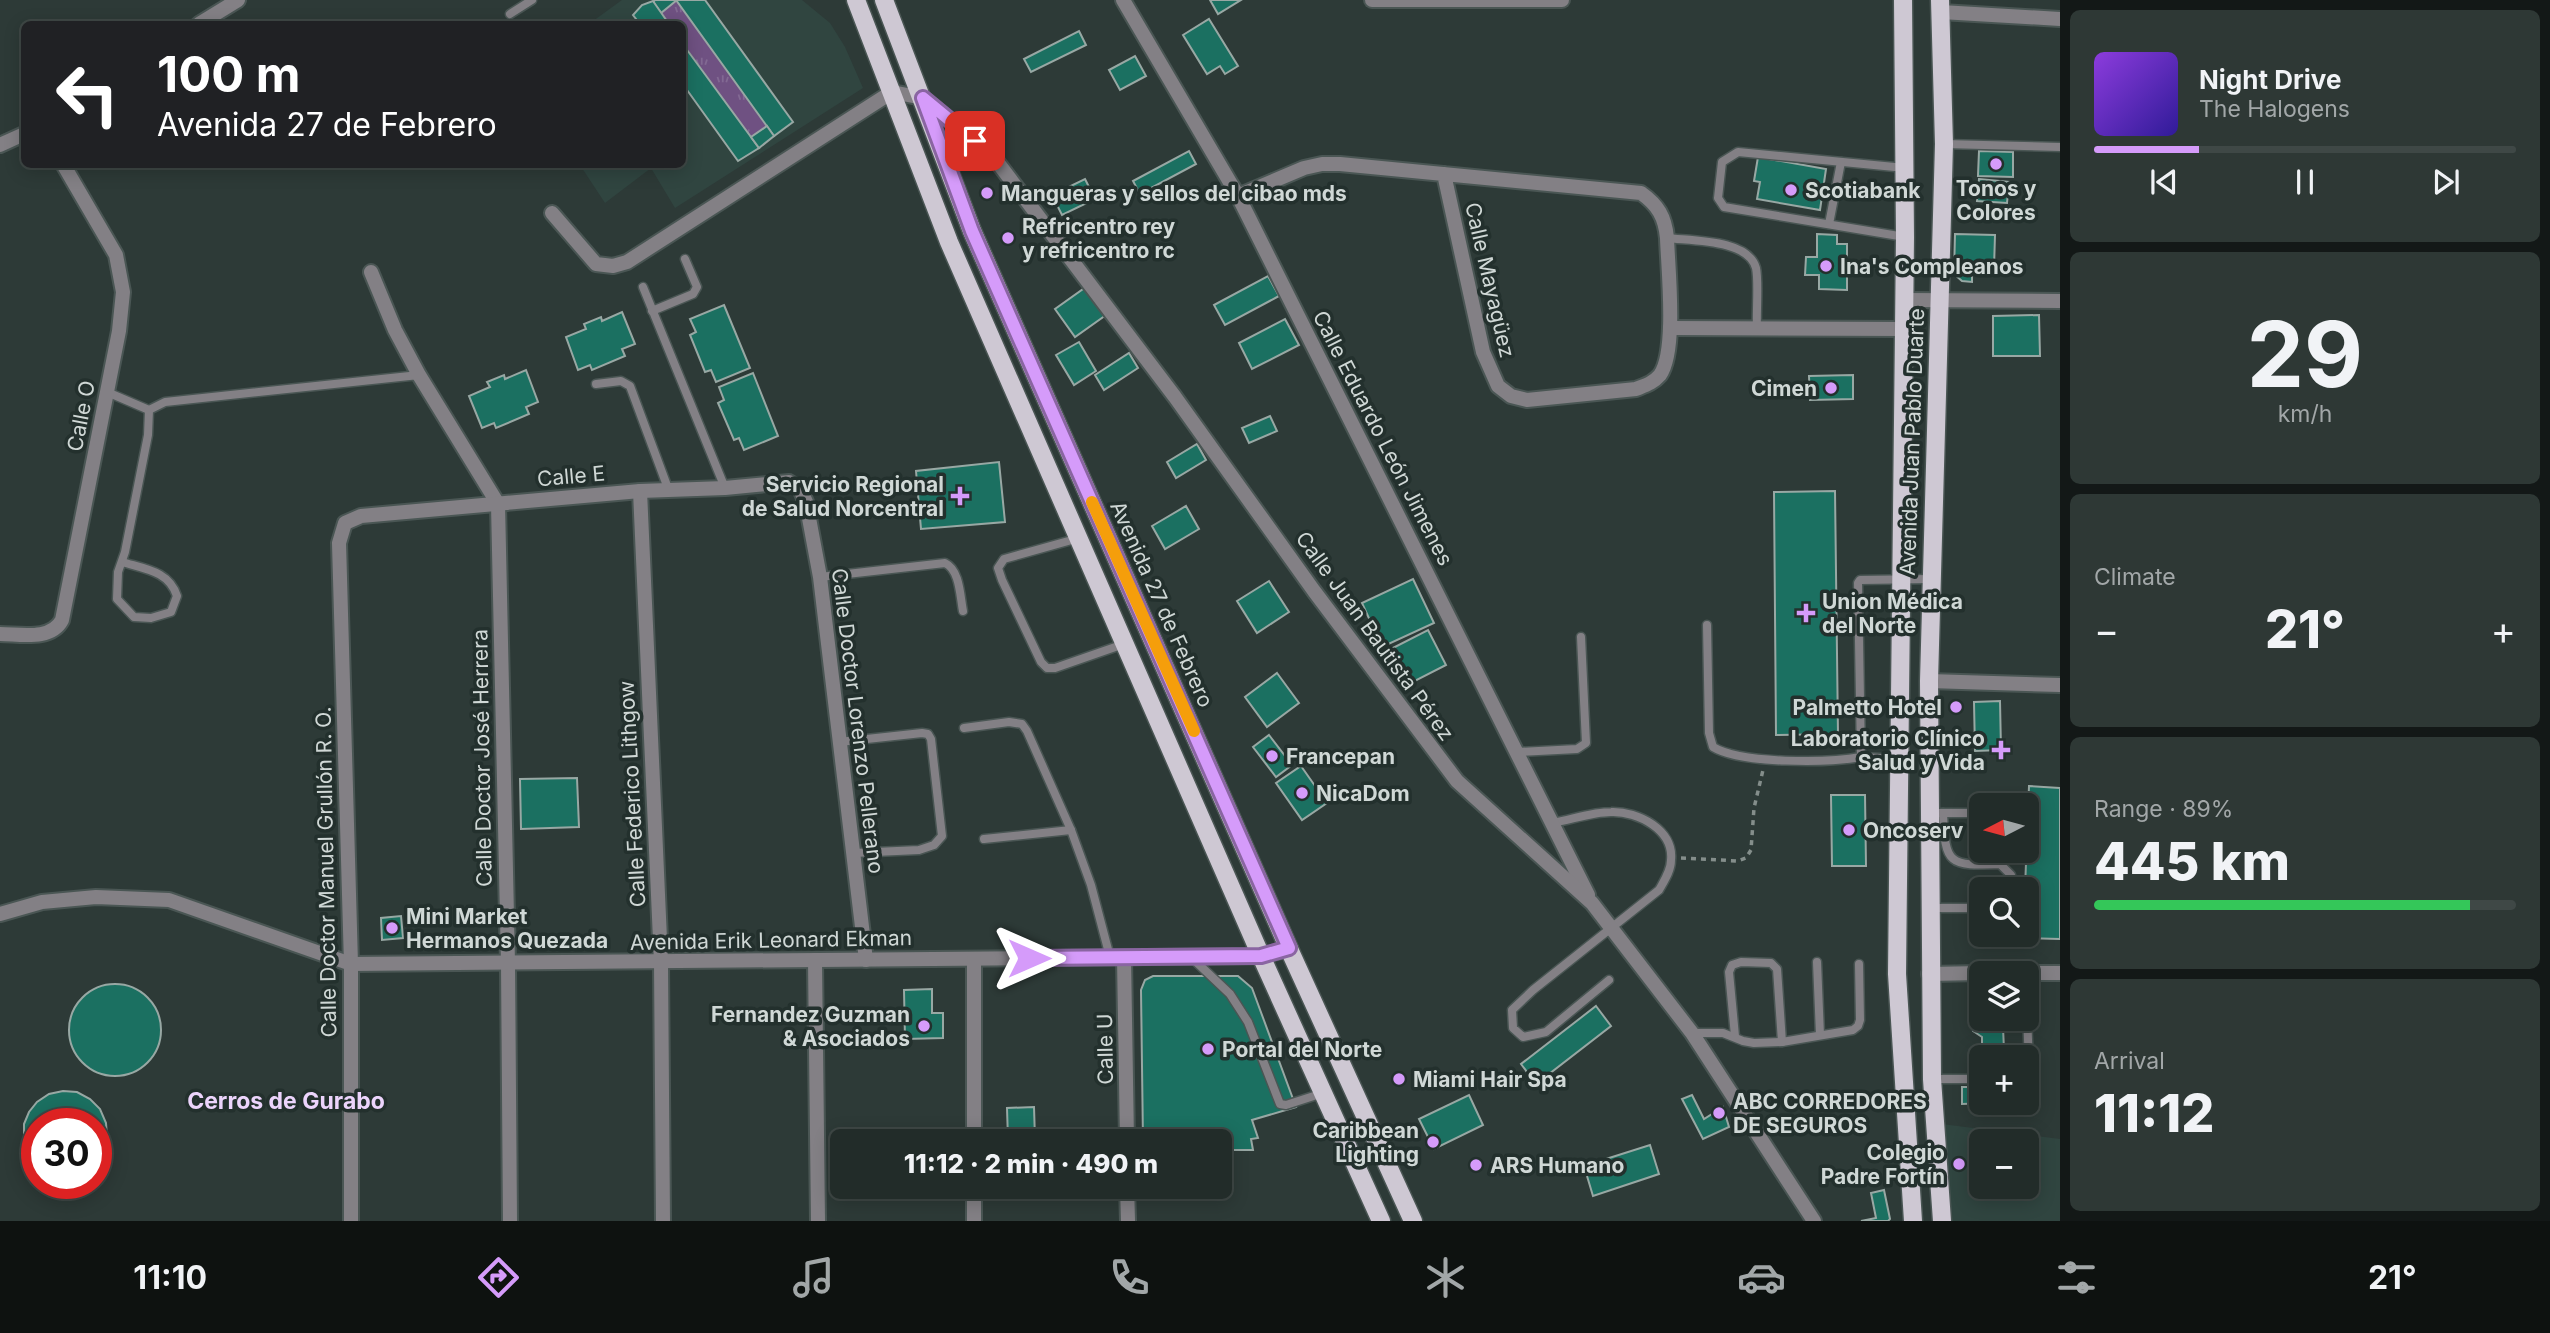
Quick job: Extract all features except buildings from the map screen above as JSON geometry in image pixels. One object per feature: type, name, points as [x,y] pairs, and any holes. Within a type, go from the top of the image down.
[{"type":"main road","points":[[856,0],[949,242],[1261,956],[1381,1221]]},
{"type":"main road","name":"Avenida 27 de Febrero","points":[[884,0],[972,231],[1289,948],[1413,1221]]},
{"type":"main road","name":"Avenida Juan Pablo Duarte","points":[[1903,0],[1905,330],[1897,974],[1913,1221]]},
{"type":"main road","name":"Avenida Juan Pablo Duarte","points":[[1941,6],[1944,144],[1929,681],[1936,813],[1929,908],[1931,1079],[1942,1221]]},
{"type":"main road","points":[[1904,1221],[1911,1194]]},
{"type":"street","points":[[204,21],[238,0]]},
{"type":"street","name":"Calle Eduardo León Jimenes","points":[[1123,0],[1238,196],[1591,903]]},
{"type":"street","points":[[1372,0],[1562,0]]},
{"type":"street","points":[[1941,6],[2060,19]]},
{"type":"street","points":[[552,213],[596,264],[613,266],[626,262],[892,92]]},
{"type":"street","name":"Calle Juan Bautista Pérez","points":[[892,92],[923,98],[992,155],[1175,397],[1338,623],[1457,781],[1591,903],[1612,929],[1692,1033],[1814,1221]]},
{"type":"street","points":[[0,145],[21,135]]},
{"type":"street","name":"Calle Mayagüez","points":[[1238,196],[1304,168],[1322,164],[1444,174],[1641,193],[1660,211],[1666,224],[1670,328],[1667,361],[1661,373],[1651,383],[1636,389],[1527,400],[1511,396],[1498,386],[1483,352],[1444,174]]},
{"type":"street","name":"Calle O","points":[[0,634],[49,633],[57,629],[62,620],[119,331],[123,292],[116,255],[65,168]]},
{"type":"street","points":[[371,272],[395,330],[419,374],[498,504]]},
{"type":"street","points":[[1905,300],[2060,302]]},
{"type":"street","points":[[1670,328],[1905,330]]},
{"type":"street","name":"Calle E","points":[[345,523],[361,516],[640,491],[725,488],[789,482],[800,489]]},
{"type":"street","name":"Calle Doctor Lorenzo Pellerano","points":[[800,489],[806,502],[820,577],[866,960]]},
{"type":"street","name":"Calle Federico Lithgow","points":[[640,491],[661,962],[663,1221]]},
{"type":"street","name":"Calle Doctor José Herrera","points":[[498,504],[508,963],[510,1221]]},
{"type":"street","name":"Calle Doctor Manuel Grullón R. O.","points":[[345,523],[339,542],[351,964],[351,1221]]},
{"type":"street","points":[[1929,681],[2060,685]]},
{"type":"street","name":"Avenida Erik Leonard Ekman","points":[[0,914],[42,902],[83,898],[169,900],[351,964],[1261,956],[1289,948]]},
{"type":"street","name":"Calle U","points":[[1117,957],[1126,1129]]},
{"type":"street","points":[[974,959],[974,1129]]},
{"type":"street","points":[[815,960],[818,1221]]},
{"type":"street","points":[[2039,973],[2060,972]]},
{"type":"street","points":[[1930,974],[1969,973]]},
{"type":"street","points":[[974,1199],[974,1221]]},
{"type":"street","points":[[1128,1199],[1128,1221]]},
{"type":"lane","points":[[510,14],[532,0]]},
{"type":"lane","points":[[1944,144],[2060,147]]},
{"type":"lane","points":[[1905,168],[1738,152],[1722,162],[1718,198],[1724,207],[1905,237]]},
{"type":"lane","points":[[1829,224],[1842,162]]},
{"type":"lane","points":[[1667,238],[1733,246],[1748,255],[1756,267],[1757,329]]},
{"type":"lane","points":[[652,311],[693,294],[697,287],[685,259]]},
{"type":"lane","points":[[643,288],[725,488]]},
{"type":"lane","points":[[107,392],[149,410],[165,402],[419,374]]},
{"type":"lane","points":[[596,384],[621,381],[630,386],[668,491]]},
{"type":"lane","points":[[122,562],[163,575],[174,585],[177,596],[171,612],[151,618],[134,617],[117,599],[118,572],[148,435],[149,410]]},
{"type":"lane","points":[[1079,538],[1004,559],[998,568],[1002,580],[1041,662],[1047,668],[1055,668],[1125,643]]},
{"type":"lane","points":[[820,577],[945,563],[951,566],[956,575],[963,611]]},
{"type":"lane","points":[[1861,757],[1858,583],[1860,580],[1930,579]]},
{"type":"lane","points":[[1707,625],[1709,733],[1713,747],[1723,753],[1765,760],[1861,757],[1898,759]]},
{"type":"lane","points":[[1517,752],[1577,748],[1586,743],[1581,637]]},
{"type":"lane","points":[[964,728],[1009,722],[1022,724],[1071,830],[1117,957]]},
{"type":"lane","points":[[839,742],[922,733],[928,734],[931,740],[942,836],[934,845],[919,850],[853,853]]},
{"type":"lane","points":[[1552,823],[1611,812],[1640,817],[1654,825],[1667,840],[1672,857],[1670,869],[1660,890],[1534,990],[1513,1010],[1513,1028],[1523,1037],[1546,1032],[1609,980]]},
{"type":"lane","points":[[1969,813],[1936,813],[1947,852],[1951,858],[1964,865],[2000,864],[2011,877]]},
{"type":"lane","points":[[984,839],[1071,830]]},
{"type":"lane","points":[[1929,908],[1969,908]]},
{"type":"lane","points":[[1190,957],[1230,994],[1242,1013],[1280,1104],[1286,1105],[1324,1093]]},
{"type":"lane","points":[[1735,1036],[1729,972],[1732,965],[1741,962],[1771,963],[1777,969],[1782,1042]]},
{"type":"lane","points":[[1817,962],[1820,1035]]},
{"type":"lane","points":[[1692,1033],[1723,1033],[1743,1041],[1782,1042],[1853,1030],[1860,1020],[1859,964]]},
{"type":"lane","points":[[1931,1079],[1969,1079]]},
{"type":"path","points":[[1672,857],[1738,861],[1746,858],[1751,850],[1754,808],[1765,760]]},
{"type":"shaded area","points":[[622,0],[802,0],[830,23],[845,47],[863,88],[675,208],[651,168],[686,168],[686,21],[593,21]]},
{"type":"shaded area","points":[[582,168],[651,168],[605,203]]},
{"type":"shaded area","name":"Colegio Padre Fortín","points":[[1934,1123],[1981,1129],[1969,1129],[1969,1199],[2039,1199],[2039,1136],[2060,1139],[2060,1221],[1942,1221]]},
{"type":"green space","points":[[677,0],[767,126],[751,137],[686,47],[686,21],[667,21],[661,13]]},
{"type":"slow traffic","points":[[1092,502],[1194,731]]},
{"type":"place","name":"Tonos y Colores","points":[[1996,164]]},
{"type":"place","name":"Scotiabank","points":[[1791,190]]},
{"type":"place","name":"Mangueras y sellos del cibao mds","points":[[987,193]]},
{"type":"place","name":"Refricentro rey y refricentro rc","points":[[1008,238]]},
{"type":"place","name":"Ina's Compleanos","points":[[1826,266]]},
{"type":"place","name":"Cimen","points":[[1831,388]]},
{"type":"place","name":"Servicio Regional de Salud Norcentral","points":[[960,496]]},
{"type":"place","name":"Union Médica del Norte","points":[[1806,613]]},
{"type":"place","name":"Palmetto Hotel","points":[[1956,707]]},
{"type":"place","name":"Laboratorio Clínico Salud y Vida","points":[[2001,750]]},
{"type":"place","name":"Francepan","points":[[1272,756]]},
{"type":"place","name":"NicaDom","points":[[1302,793]]},
{"type":"place","name":"Oncoserv","points":[[1849,830]]},
{"type":"place","name":"Mini Market Hermanos Quezada","points":[[392,928]]},
{"type":"place","name":"Fernandez Guzman & Asociados","points":[[924,1026]]},
{"type":"place","name":"Portal del Norte","points":[[1208,1049]]},
{"type":"place","name":"Miami Hair Spa","points":[[1399,1079]]},
{"type":"place","name":"ABC CORREDORES DE SEGUROS","points":[[1719,1113]]},
{"type":"place","name":"Caribbean Lighting","points":[[1433,1142]]},
{"type":"place","name":"Colegio Padre Fortín","points":[[1959,1164]]},
{"type":"place","name":"ARS Humano","points":[[1476,1165]]},
{"type":"district","name":"Cerros de Gurabo","points":[[286,1101]]},
{"type":"route","points":[[975,141],[923,98],[972,231],[1289,948],[1261,956],[1029,958]]}]
